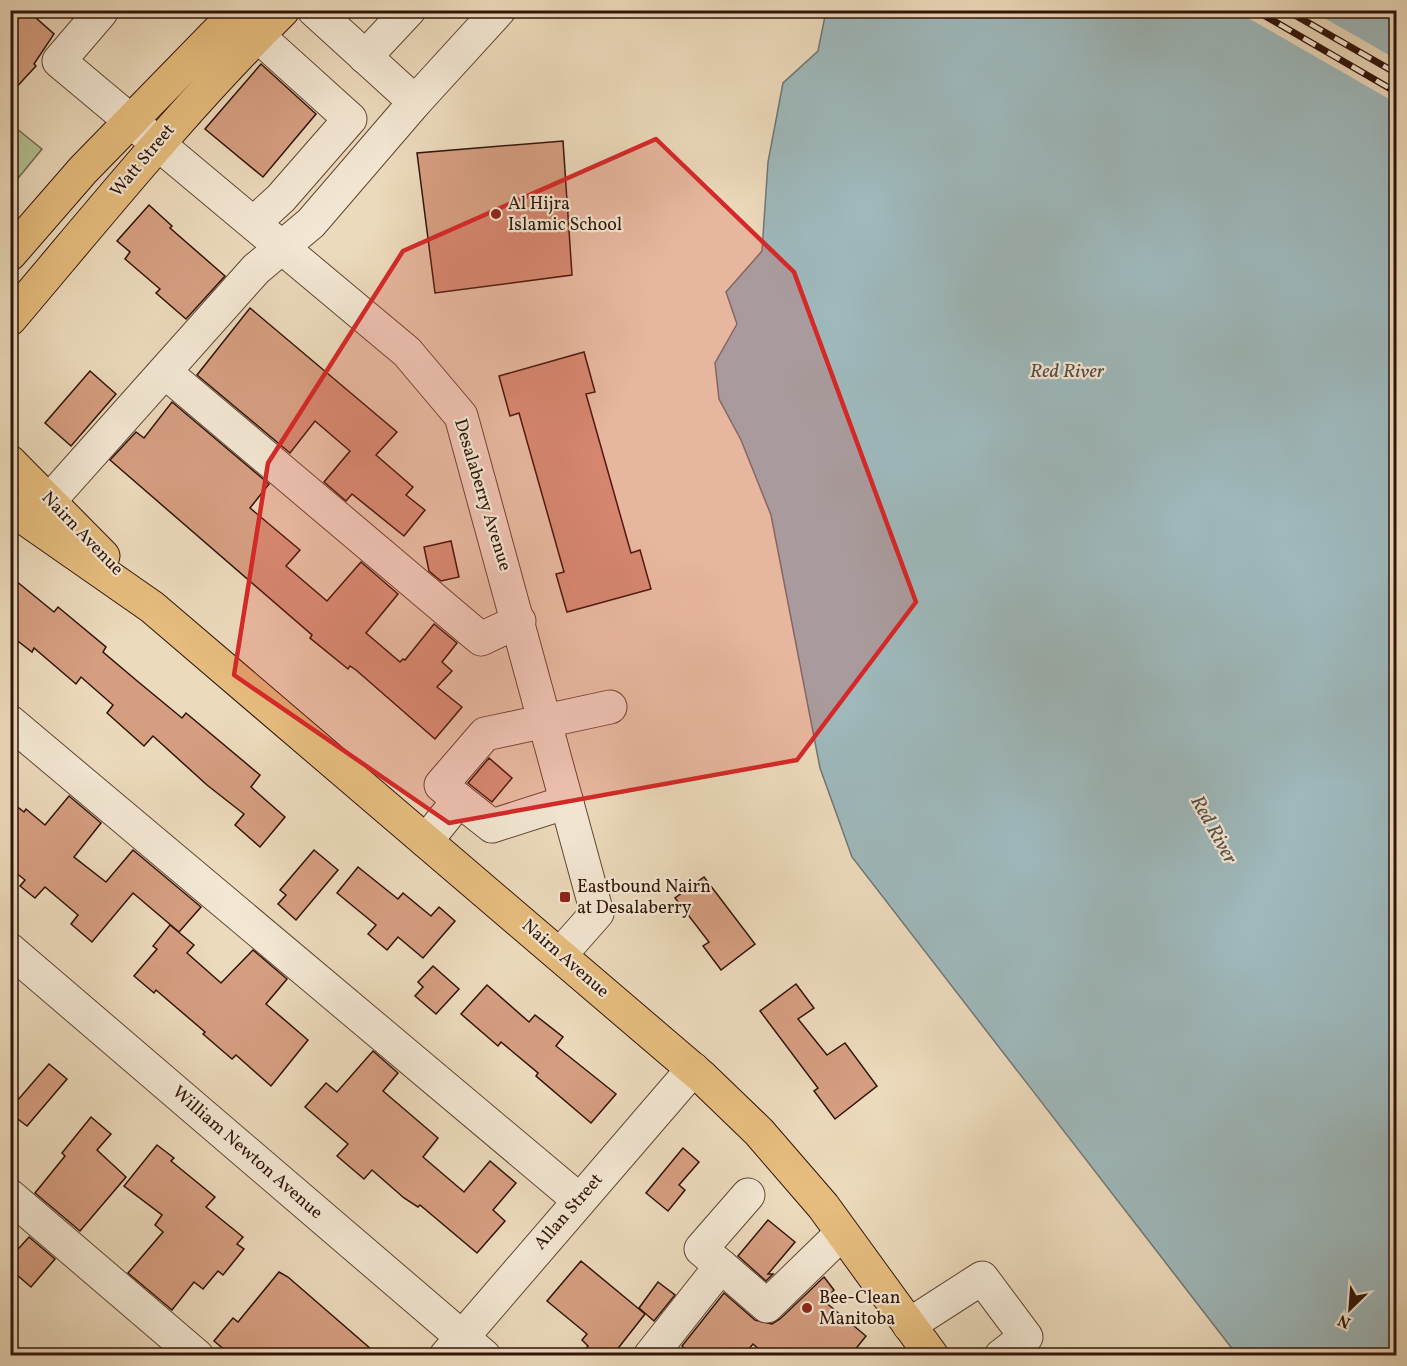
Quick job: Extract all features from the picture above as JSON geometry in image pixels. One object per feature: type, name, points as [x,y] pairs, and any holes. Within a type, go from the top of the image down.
[{"type":"main road","name":"Watt Street","points":[[10,254],[83,170],[130,121],[244,20],[284,10]]},
{"type":"main road","name":"Watt Street","points":[[10,319],[157,144],[244,20]]},
{"type":"main road","name":"Nairn Avenue","points":[[10,462],[50,500],[152,607]]},
{"type":"main road","name":"Nairn Avenue","points":[[10,508],[152,607],[693,1069],[759,1132],[842,1233],[932,1356]]},
{"type":"street","name":"Desalaberry Avenue","points":[[99,10],[101,12],[59,61],[406,352],[461,416],[519,621],[597,913],[560,955]]},
{"type":"street","points":[[314,10],[414,102]]},
{"type":"street","points":[[366,57],[409,10]]},
{"type":"street","points":[[50,500],[256,269],[311,223],[414,102],[499,10]]},
{"type":"street","points":[[244,20],[379,144]]},
{"type":"street","points":[[254,224],[281,198],[350,118]]},
{"type":"street","points":[[165,372],[481,639],[519,621]]},
{"type":"street","points":[[567,802],[492,826],[441,785],[485,734],[610,707]]},
{"type":"street","points":[[10,722],[579,1200]]},
{"type":"street","points":[[426,841],[459,800]]},
{"type":"street","name":"William Newton Avenue","points":[[10,951],[464,1349]]},
{"type":"street","name":"Allan Street","points":[[464,1349],[579,1200],[693,1069]]},
{"type":"street","points":[[748,1195],[701,1249],[767,1306],[842,1233]]},
{"type":"street","points":[[10,1196],[197,1356]]},
{"type":"street","points":[[650,1356],[721,1266]]},
{"type":"street","points":[[909,1325],[982,1278],[1026,1337],[1000,1356]]},
{"type":"highlighted area","points":[[656,139],[794,272],[916,602],[797,760],[449,823],[234,675],[268,463],[403,251]]},
{"type":"green space","points":[[11,124],[42,149],[11,187]]},
{"type":"water","name":"Red River","points":[[826,11],[1396,11],[1396,1355],[1237,1355],[852,857],[820,768],[771,515],[741,440],[719,399],[715,363],[737,324],[726,292],[762,251],[768,162],[783,83],[818,51]]},
{"type":"pier","points":[[1236,11],[1312,11],[1396,59],[1396,103]]},
{"type":"building","points":[[10,10],[27,10],[54,34],[34,64],[36,66],[10,94]]},
{"type":"building","points":[[261,64],[316,114],[263,177],[205,129]]},
{"type":"building","name":"Al Hijra Islamic School","points":[[563,141],[572,275],[435,293],[417,153]]},
{"type":"building","points":[[149,205],[172,226],[170,228],[225,276],[186,319],[156,293],[160,289],[125,259],[130,252],[117,241]]},
{"type":"building","points":[[250,308],[397,432],[376,455],[413,487],[406,495],[425,510],[404,536],[352,494],[346,501],[324,482],[350,451],[315,421],[290,453],[197,375]]},
{"type":"building","points":[[584,352],[595,392],[586,394],[631,553],[640,550],[651,589],[567,612],[556,574],[564,572],[519,413],[510,416],[499,376]]},
{"type":"building","points":[[90,371],[116,394],[71,446],[45,423]]},
{"type":"building","points":[[172,402],[269,484],[250,508],[300,550],[286,566],[327,601],[361,562],[398,594],[366,633],[400,662],[405,660],[434,624],[457,643],[442,662],[452,671],[437,687],[462,707],[435,739],[356,670],[350,666],[348,669],[310,638],[312,635],[110,460],[136,432],[144,438]]},
{"type":"building","points":[[451,541],[459,577],[441,581],[429,571],[424,547]]},
{"type":"building","points":[[10,576],[54,612],[58,607],[106,647],[103,652],[136,680],[182,718],[186,713],[260,775],[251,787],[285,817],[260,847],[235,825],[244,814],[207,785],[153,736],[144,746],[107,713],[113,705],[81,677],[76,684],[34,648],[32,652],[10,635]]},
{"type":"building","points":[[489,758],[512,778],[492,802],[468,783]]},
{"type":"building","points":[[69,796],[101,823],[74,857],[106,882],[133,850],[201,907],[179,932],[133,893],[92,942],[71,924],[78,915],[45,887],[35,898],[20,886],[25,880],[10,868],[10,801],[24,812],[26,809],[45,825]]},
{"type":"building","points":[[314,850],[338,870],[296,920],[278,904],[286,895],[280,890]]},
{"type":"building","points":[[358,867],[398,899],[403,893],[431,916],[439,907],[455,921],[423,958],[398,937],[387,950],[368,934],[376,925],[337,893]]},
{"type":"building","points":[[704,877],[755,944],[721,970],[703,946],[709,942],[675,898]]},
{"type":"building","points":[[170,925],[194,945],[187,953],[221,983],[253,950],[287,979],[266,1004],[308,1040],[271,1086],[236,1055],[232,1059],[203,1034],[205,1032],[156,990],[154,993],[134,976],[157,949],[153,946]]},
{"type":"building","points":[[433,966],[459,989],[436,1014],[415,996],[423,987],[418,982]]},
{"type":"building","points":[[796,984],[814,1008],[798,1019],[827,1055],[845,1043],[877,1086],[835,1119],[814,1091],[818,1088],[760,1011]]},
{"type":"building","points":[[487,985],[529,1022],[535,1015],[563,1037],[556,1046],[616,1094],[591,1123],[536,1076],[538,1073],[501,1042],[498,1046],[461,1014]]},
{"type":"building","points":[[373,1051],[398,1073],[383,1091],[438,1138],[423,1157],[464,1192],[490,1161],[516,1183],[493,1210],[505,1221],[477,1253],[420,1205],[418,1207],[404,1198],[372,1170],[364,1179],[337,1156],[348,1144],[305,1107],[326,1083],[337,1092]]},
{"type":"building","points":[[49,1064],[67,1079],[27,1126],[10,1113],[10,1109]]},
{"type":"building","points":[[91,1117],[111,1134],[97,1150],[126,1177],[80,1231],[35,1193],[65,1156],[62,1153]]},
{"type":"building","points":[[157,1145],[174,1158],[171,1161],[215,1197],[206,1207],[243,1237],[237,1244],[244,1249],[223,1275],[218,1271],[203,1289],[194,1282],[172,1310],[128,1273],[163,1232],[155,1225],[162,1215],[124,1186]]},
{"type":"building","points":[[683,1148],[699,1162],[679,1185],[685,1190],[668,1211],[646,1193]]},
{"type":"building","points":[[768,1220],[795,1242],[768,1274],[773,1274],[766,1281],[738,1256]]},
{"type":"building","points":[[29,1237],[55,1259],[31,1287],[10,1269],[10,1258]]},
{"type":"building","points":[[581,1261],[645,1314],[612,1356],[580,1356],[588,1346],[582,1340],[587,1334],[547,1301]]},
{"type":"building","points":[[279,1272],[288,1277],[379,1356],[232,1356],[214,1341],[233,1318],[238,1322]]},
{"type":"building","name":"Bee-Clean Manitoba","points":[[824,1277],[834,1290],[824,1301],[866,1336],[850,1356],[767,1356],[753,1344],[743,1356],[692,1356],[682,1346],[724,1293],[755,1320],[772,1324]]},
{"type":"building","points":[[658,1282],[675,1295],[654,1321],[639,1308]]},
{"type":"railway","points":[[1255,10],[1396,92]]},
{"type":"railway","points":[[1286,10],[1396,73]]},
{"type":"place","name":"Al Hijra Islamic School","points":[[496,214]]},
{"type":"place","name":"Eastbound Nairn at Desalaberry","points":[[565,897]]},
{"type":"place","name":"Bee-Clean Manitoba","points":[[807,1308]]}]
